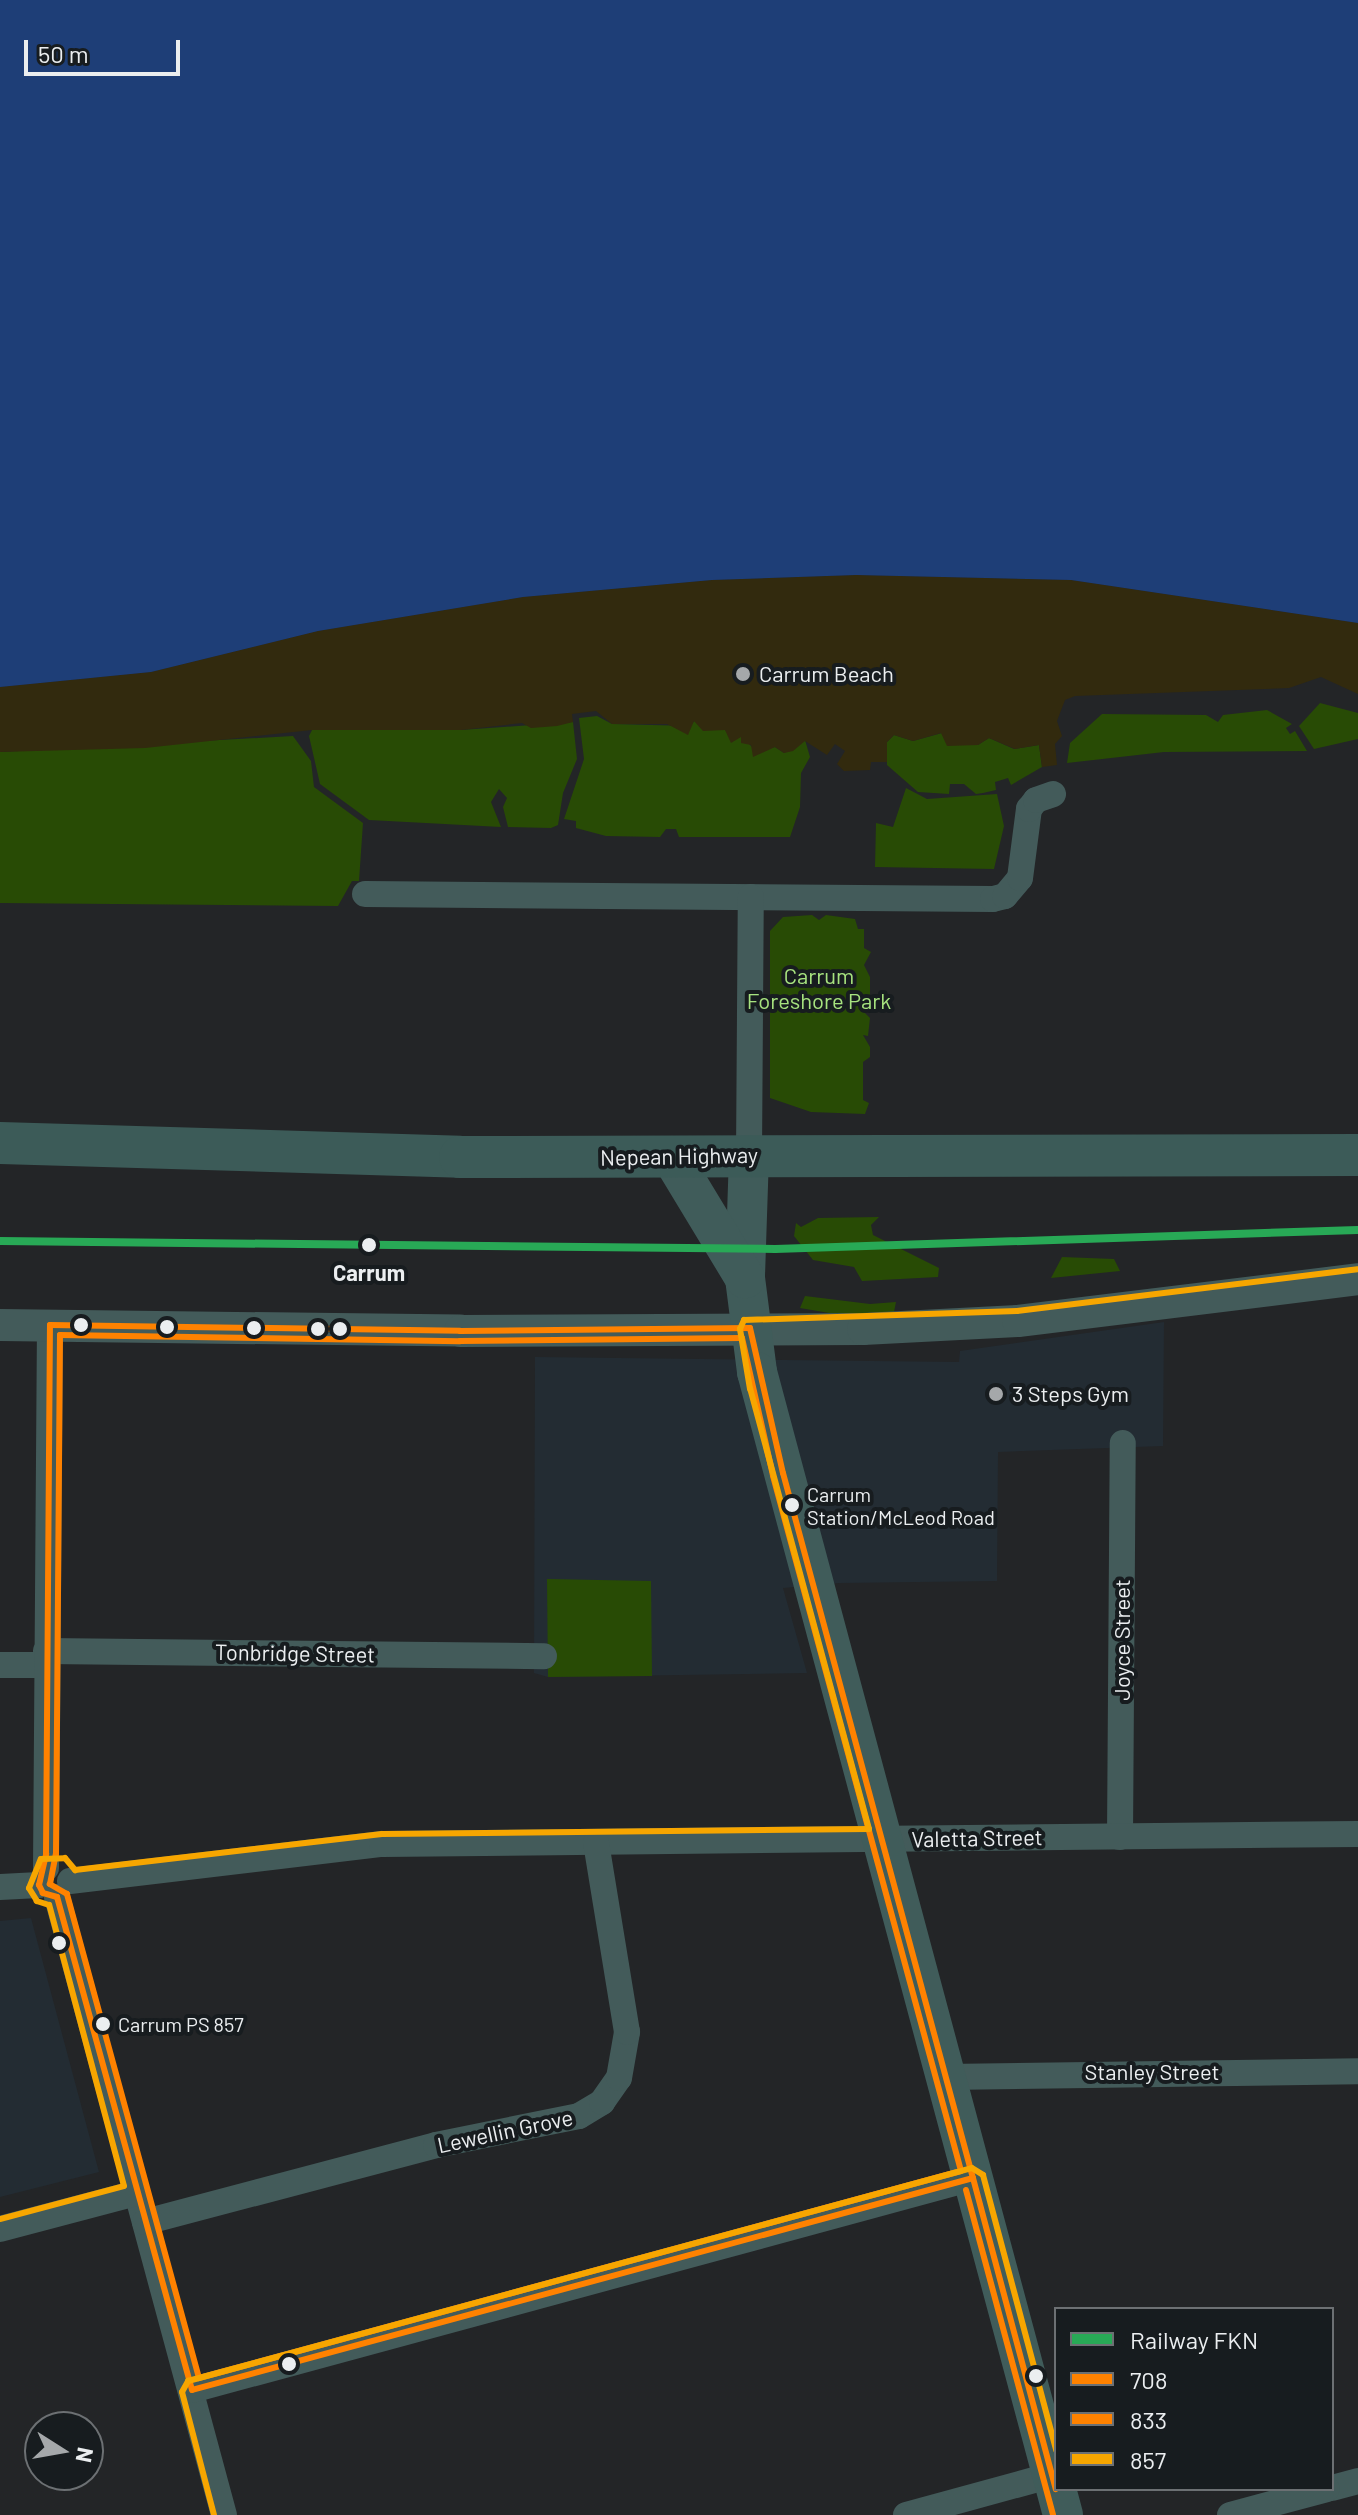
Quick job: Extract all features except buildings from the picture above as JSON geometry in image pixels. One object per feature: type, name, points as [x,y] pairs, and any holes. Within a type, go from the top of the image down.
[{"type":"highway","name":"Nepean Highway","points":[[0,1143],[460,1157],[1358,1155]]},
{"type":"main road","points":[[749,1155],[745,1278],[760,1386],[1054,2482]]},
{"type":"main road","points":[[671,1156],[745,1278]]},
{"type":"main road","points":[[1056,2491],[1063,2515]]},
{"type":"street","points":[[365,894],[993,899],[1014,888],[1022,874],[1029,809],[1036,800],[1053,794]]},
{"type":"street","points":[[749,1155],[751,897]]},
{"type":"street","points":[[0,1325],[460,1331],[1018,1321],[1358,1279]]},
{"type":"street","points":[[50,1325],[46,1658],[53,1883],[224,2515]]},
{"type":"street","name":"Joyce Street","points":[[1120,1837],[1123,1443]]},
{"type":"street","name":"Tonbridge Street","points":[[0,1665],[46,1658],[544,1656]]},
{"type":"street","name":"Valetta Street","points":[[0,1887],[364,1845],[1358,1834]]},
{"type":"street","name":"Lewellin Grove","points":[[145,2222],[436,2145],[579,2116],[602,2102],[619,2078],[627,2032],[596,1843]]},
{"type":"street","name":"Stanley Street","points":[[946,2077],[1358,2071]]},
{"type":"street","points":[[192,2390],[973,2178]]},
{"type":"street","points":[[0,2229],[136,2193]]},
{"type":"street","points":[[906,2515],[1052,2475]]},
{"type":"street","points":[[1334,2487],[1358,2481]]},
{"type":"street","points":[[1230,2515],[1318,2491]]},
{"type":"shaded area","points":[[1164,1322],[1163,1446],[998,1452],[997,1581],[839,1583],[783,1588],[807,1673],[548,1677],[534,1673],[535,1357],[959,1362],[960,1351]]},
{"type":"shaded area","points":[[31,1918],[99,2172],[0,2197],[0,1921]]},
{"type":"green space","points":[[1320,703],[1358,713],[1358,739],[1314,749],[1299,726]]},
{"type":"green space","points":[[1267,710],[1292,724],[1286,728],[1290,734],[1295,731],[1307,751],[1164,752],[1067,763],[1070,743],[1102,714],[1206,715],[1218,722],[1223,715]]},
{"type":"green space","points":[[597,716],[612,724],[691,726],[694,721],[725,730],[734,740],[741,736],[756,751],[775,747],[784,753],[805,740],[810,757],[801,773],[800,807],[790,837],[679,837],[676,829],[666,829],[660,837],[606,836],[576,828],[576,821],[564,819],[584,759],[579,718]]},
{"type":"green space","points":[[573,722],[577,759],[563,793],[558,825],[551,828],[508,827],[503,807],[507,798],[499,789],[491,802],[501,827],[369,820],[320,784],[309,736],[312,730],[461,730]]},
{"type":"green space","points":[[942,733],[954,743],[978,745],[989,738],[1014,749],[1039,745],[1042,767],[1011,785],[1008,778],[995,782],[996,790],[983,793],[976,794],[964,784],[950,784],[949,794],[918,792],[887,765],[887,742],[894,735],[913,741]]},
{"type":"green space","points":[[293,736],[311,761],[314,787],[363,823],[359,881],[352,881],[338,906],[0,903],[0,752]]},
{"type":"green space","points":[[906,788],[927,799],[997,794],[1004,826],[994,869],[875,867],[876,823],[893,827]]},
{"type":"green space","name":"Carrum Foreshore Park","points":[[812,915],[819,920],[826,915],[855,919],[858,929],[864,929],[864,948],[871,952],[864,965],[870,977],[870,1000],[864,1012],[870,1018],[868,1036],[863,1035],[870,1047],[870,1057],[863,1062],[863,1100],[869,1103],[865,1114],[811,1112],[770,1098],[770,931],[783,917]]},
{"type":"green space","points":[[879,1217],[871,1225],[873,1235],[939,1268],[938,1277],[862,1281],[854,1267],[813,1260],[794,1236],[796,1223],[801,1227],[818,1218]]},
{"type":"green space","points":[[1062,1257],[1114,1259],[1120,1271],[1051,1278]]},
{"type":"green space","points":[[805,1296],[870,1304],[896,1302],[894,1312],[835,1314],[800,1308]]},
{"type":"green space","points":[[547,1579],[651,1581],[652,1676],[548,1677]]},
{"type":"sand","name":"Carrum Beach","points":[[856,575],[1071,580],[1358,623],[1358,694],[1321,677],[1289,688],[1075,696],[1065,700],[1057,721],[1062,736],[1055,744],[1057,765],[1042,767],[1039,745],[1015,749],[989,738],[978,745],[947,746],[941,733],[913,741],[894,735],[887,742],[887,762],[871,762],[870,770],[844,771],[837,764],[845,751],[835,744],[827,755],[805,741],[793,751],[784,753],[775,747],[753,757],[751,745],[741,743],[741,737],[731,743],[725,730],[703,731],[694,721],[688,735],[667,724],[612,724],[596,711],[572,714],[573,722],[531,728],[522,723],[461,730],[312,730],[145,748],[0,752],[0,687],[151,672],[318,631],[523,597],[712,580]]},
{"type":"water","points":[[0,0],[1358,0],[1358,623],[1071,580],[856,575],[712,580],[523,597],[318,631],[151,672],[0,687]]},
{"type":"rail line","name":"FKN","points":[[0,1241],[775,1249],[1358,1230]]},
{"type":"transit line","name":"857","points":[[0,2219],[124,2186],[49,1905],[37,1901],[29,1888],[41,1859],[65,1858],[75,1870],[382,1834],[869,1829],[750,1389],[740,1329],[744,1320],[1017,1311],[1357,1269]]},
{"type":"transit line","name":"708","points":[[50,1325],[460,1331],[750,1328],[783,1473],[973,2178],[192,2390],[57,1897],[43,1893],[39,1885],[46,1854],[50,1325]]},
{"type":"transit line","name":"833","points":[[60,1335],[460,1341],[742,1338],[773,1476],[961,2171],[199,2378],[67,1894],[50,1884],[56,1854],[60,1335]]},
{"type":"transit line","name":"857","points":[[214,2515],[182,2392],[188,2381],[972,2168],[983,2175],[1054,2442]]},
{"type":"transit line","name":"708","points":[[973,2178],[1054,2482]]},
{"type":"transit line","name":"833","points":[[966,2190],[1053,2515]]},
{"type":"place","name":"Carrum Beach","points":[[743,674]]},
{"type":"place","name":"Carrum","points":[[369,1245]]},
{"type":"place","name":"3 Steps Gym","points":[[996,1394]]},
{"type":"place","name":"Carrum Station/McLeod Road","points":[[792,1505]]},
{"type":"place","name":"Carrum PS 857","points":[[103,2024]]}]
